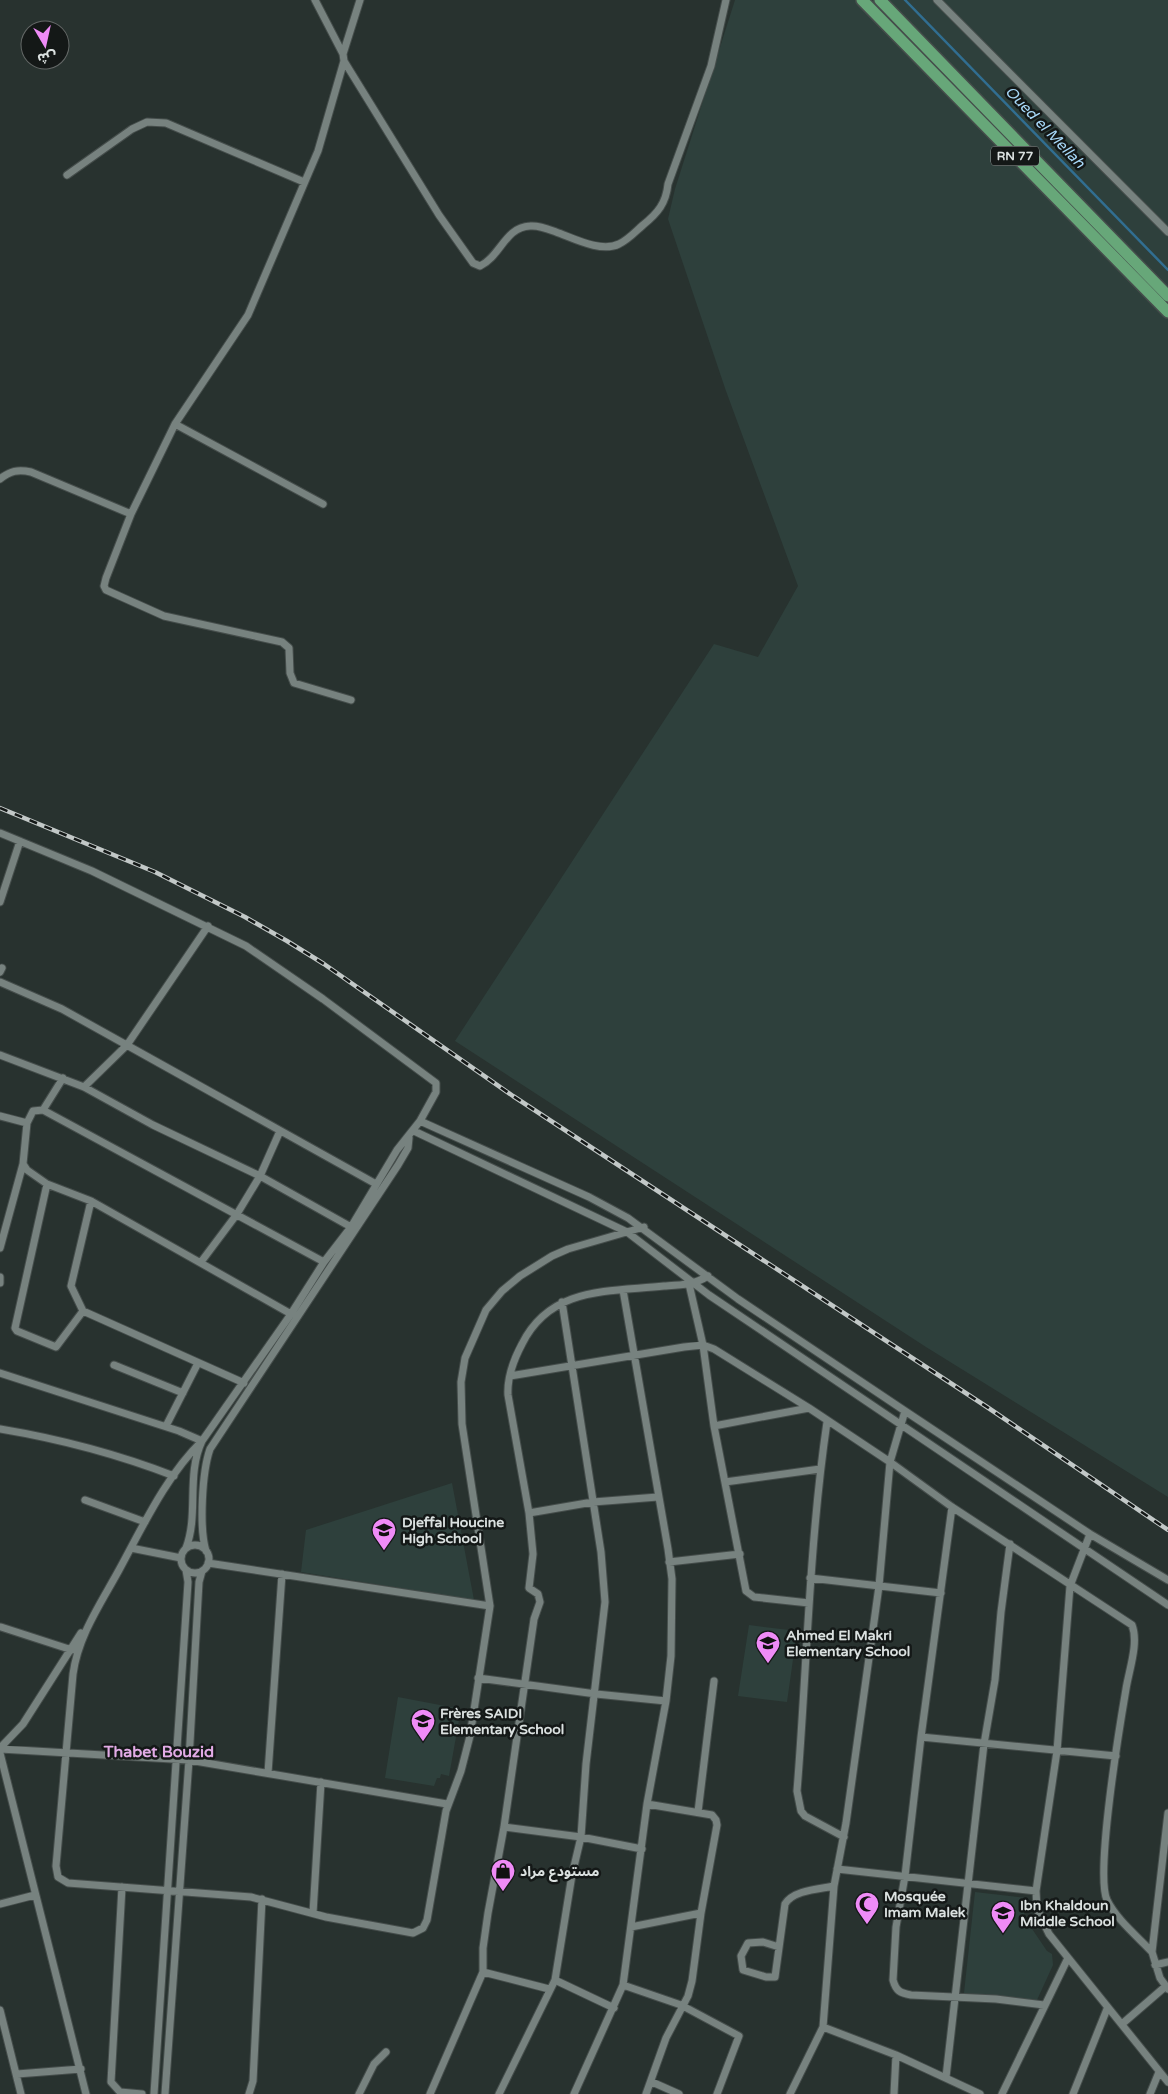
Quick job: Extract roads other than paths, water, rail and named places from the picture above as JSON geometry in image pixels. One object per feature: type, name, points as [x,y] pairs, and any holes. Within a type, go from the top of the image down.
[{"type":"main road","name":"RN 77","points":[[862,0],[1168,312]]},
{"type":"main road","name":"RN 77","points":[[880,0],[1168,296]]},
{"type":"street","points":[[315,0],[343,58],[438,215],[473,263],[480,266],[487,263],[509,235],[519,228],[530,226],[543,228],[581,242],[607,247],[617,245],[626,240],[654,216],[667,198],[668,184],[711,66],[726,0]]},
{"type":"street","points":[[351,700],[294,683],[290,672],[289,648],[282,642],[164,616],[106,590],[104,586],[132,514],[176,424],[248,315],[318,151],[360,0]]},
{"type":"street","points":[[937,0],[1168,232]]},
{"type":"street","points":[[67,175],[132,129],[155,121],[166,123],[304,182]]},
{"type":"street","points":[[176,424],[323,504]]},
{"type":"street","points":[[0,479],[9,472],[20,469],[132,514]]},
{"type":"street","points":[[0,833],[92,871],[208,926],[254,951],[435,1081],[437,1090],[414,1131],[397,1150],[351,1227],[324,1262],[244,1383],[174,1476],[145,1522],[74,1650],[23,1724],[0,1749]]},
{"type":"street","points":[[0,902],[20,841]]},
{"type":"street","points":[[84,1087],[127,1045],[208,926]]},
{"type":"street","points":[[0,982],[62,1009],[376,1184]]},
{"type":"street","points":[[0,1055],[84,1087],[153,1125],[260,1176],[351,1227]]},
{"type":"street","points":[[43,1110],[63,1078]]},
{"type":"street","points":[[0,1248],[24,1164],[27,1123],[34,1111],[43,1110],[324,1262]]},
{"type":"street","points":[[0,1116],[27,1123]]},
{"type":"street","points":[[420,1121],[589,1197],[644,1227],[708,1276],[905,1411],[1090,1534],[1168,1580]]},
{"type":"street","points":[[201,1262],[237,1214],[260,1176],[280,1131]]},
{"type":"street","points":[[414,1131],[627,1232],[691,1284],[1168,1604]]},
{"type":"street","points":[[165,2094],[189,1760],[199,1582],[202,1571],[208,1563],[202,1524],[207,1462],[210,1449],[398,1165],[408,1148],[409,1138]]},
{"type":"street","points":[[24,1164],[27,1170],[47,1184],[91,1201],[291,1314]]},
{"type":"street","points":[[47,1184],[15,1329],[58,1347],[83,1311]]},
{"type":"street","points":[[91,1201],[71,1286],[83,1311],[244,1383]]},
{"type":"street","points":[[74,1650],[56,1873],[60,1879],[68,1883],[262,1899],[312,1913],[409,1933],[420,1930],[427,1920],[447,1804],[465,1757],[490,1606],[462,1424],[461,1382],[464,1358],[486,1310],[520,1276],[552,1256],[568,1249],[644,1227]]},
{"type":"street","points":[[430,2094],[483,1972],[483,1948],[488,1913],[504,1827],[534,1619],[540,1602],[538,1594],[529,1588],[533,1554],[529,1513],[510,1417],[507,1384],[515,1358],[534,1324],[562,1302],[585,1294],[691,1284],[708,1276]]},
{"type":"street","points":[[0,1277],[0,1283]]},
{"type":"street","points":[[691,1284],[703,1345],[714,1426],[748,1594],[754,1597],[809,1603]]},
{"type":"street","points":[[574,2094],[623,1985],[647,1804],[666,1700],[673,1631],[672,1579],[623,1290]]},
{"type":"street","points":[[499,2094],[555,1980],[572,1875],[581,1837],[586,1764],[596,1694],[605,1588],[562,1302]]},
{"type":"street","points":[[510,1376],[703,1345],[725,1354],[809,1408],[1070,1586],[1124,1618],[1134,1629],[1104,1854],[1105,1894],[1115,1911],[1152,1952]]},
{"type":"street","points":[[166,1426],[198,1363]]},
{"type":"street","points":[[114,1366],[183,1392]]},
{"type":"street","points":[[0,1373],[166,1426],[202,1441]]},
{"type":"street","points":[[714,1426],[809,1408]]},
{"type":"street","points":[[790,2094],[823,2027],[834,1886],[844,1836],[879,1586],[890,1462],[905,1411]]},
{"type":"street","points":[[827,1422],[820,1469],[810,1578],[798,1799],[801,1811],[805,1816],[844,1836]]},
{"type":"street","points":[[0,1429],[66,1441],[125,1458],[174,1476]]},
{"type":"street","points":[[154,2094],[166,1890],[188,1582],[181,1558],[186,1548],[191,1528],[195,1461],[202,1441]]},
{"type":"street","points":[[725,1482],[820,1469]]},
{"type":"street","points":[[529,1513],[593,1502],[658,1497]]},
{"type":"street","points":[[85,1500],[145,1522]]},
{"type":"street","points":[[952,1507],[921,1737],[905,1876],[896,1927],[892,1966],[895,1988],[900,1993],[911,1995],[1044,2005]]},
{"type":"street","points":[[1090,1534],[1083,1548],[1070,1586],[1057,1751],[1036,1891],[1037,1909],[1042,1923],[1067,1960],[1107,2009],[1122,2024],[1168,2082]]},
{"type":"street","points":[[946,2077],[984,1744],[995,1680],[1000,1612],[1010,1544]]},
{"type":"street","points":[[186,1548],[197,1546],[206,1551]]},
{"type":"street","points":[[131,1548],[181,1558]]},
{"type":"street","points":[[669,1562],[740,1554]]},
{"type":"street","points":[[208,1563],[490,1606]]},
{"type":"street","points":[[186,1570],[194,1573],[202,1571]]},
{"type":"street","points":[[268,1773],[282,1574]]},
{"type":"street","points":[[810,1578],[941,1593]]},
{"type":"street","points":[[1,1627],[74,1650]]},
{"type":"street","points":[[478,1678],[596,1694],[666,1700]]},
{"type":"street","points":[[698,1812],[714,1681]]},
{"type":"street","points":[[921,1737],[1116,1756]]},
{"type":"street","points":[[0,1749],[66,1754],[175,1758],[447,1804]]},
{"type":"street","points":[[0,1753],[86,2094]]},
{"type":"street","points":[[312,1913],[321,1782]]},
{"type":"street","points":[[646,2094],[652,2082],[666,2038],[681,2006],[688,1996],[692,1981],[701,1913],[717,1825],[712,1815],[647,1804]]},
{"type":"street","points":[[1122,2024],[1167,1988],[1155,1965],[1152,1952],[1168,1813]]},
{"type":"street","points":[[504,1827],[581,1837],[642,1849]]},
{"type":"street","points":[[837,1869],[969,1882],[1036,1891]]},
{"type":"street","points":[[779,1947],[763,1942],[748,1942],[741,1956],[743,1970],[766,1977],[775,1977],[787,1900],[799,1894],[834,1886]]},
{"type":"street","points":[[122,1887],[111,2082],[120,2092],[142,2094]]},
{"type":"street","points":[[0,1904],[35,1895]]},
{"type":"street","points":[[249,2094],[252,2081],[262,1899]]},
{"type":"street","points":[[631,1928],[701,1913]]},
{"type":"street","points":[[1002,2094],[1067,1960]]},
{"type":"street","points":[[1155,1965],[1168,1962]]},
{"type":"street","points":[[483,1972],[549,1990]]},
{"type":"street","points":[[555,1980],[614,2008]]},
{"type":"street","points":[[623,1985],[681,2006],[738,2036],[717,2094]]},
{"type":"street","points":[[1074,2094],[1107,2009]]},
{"type":"street","points":[[0,2010],[21,2094]]},
{"type":"street","points":[[823,2027],[896,2055],[980,2094]]},
{"type":"street","points":[[359,2094],[374,2064],[386,2052]]},
{"type":"street","points":[[894,2094],[896,2055]]},
{"type":"street","points":[[17,2074],[80,2069]]},
{"type":"street","points":[[1150,2094],[1159,2072]]},
{"type":"street","points":[[652,2082],[679,2094]]},
{"type":"waterway","name":"Oued el Mellah","points":[[905,0],[1168,270]]},
{"type":"railway","points":[[0,808],[155,872],[245,917],[287,941],[324,964],[513,1096],[987,1407],[1168,1530]]},
{"type":"place","name":"Djeffal Houcine High School","points":[[384,1551]]},
{"type":"place","name":"Ahmed El Makri Elementary School","points":[[768,1664]]},
{"type":"place","name":"Frères SAIDI Elementary School","points":[[423,1742]]},
{"type":"place","name":"مستودع مراد","points":[[503,1892]]},
{"type":"place","name":"Mosquée Imam Malek","points":[[867,1925]]},
{"type":"place","name":"Ibn Khaldoun Middle School","points":[[1003,1934]]},
{"type":"district","name":"Thabet Bouzid","points":[[159,1751]]}]
